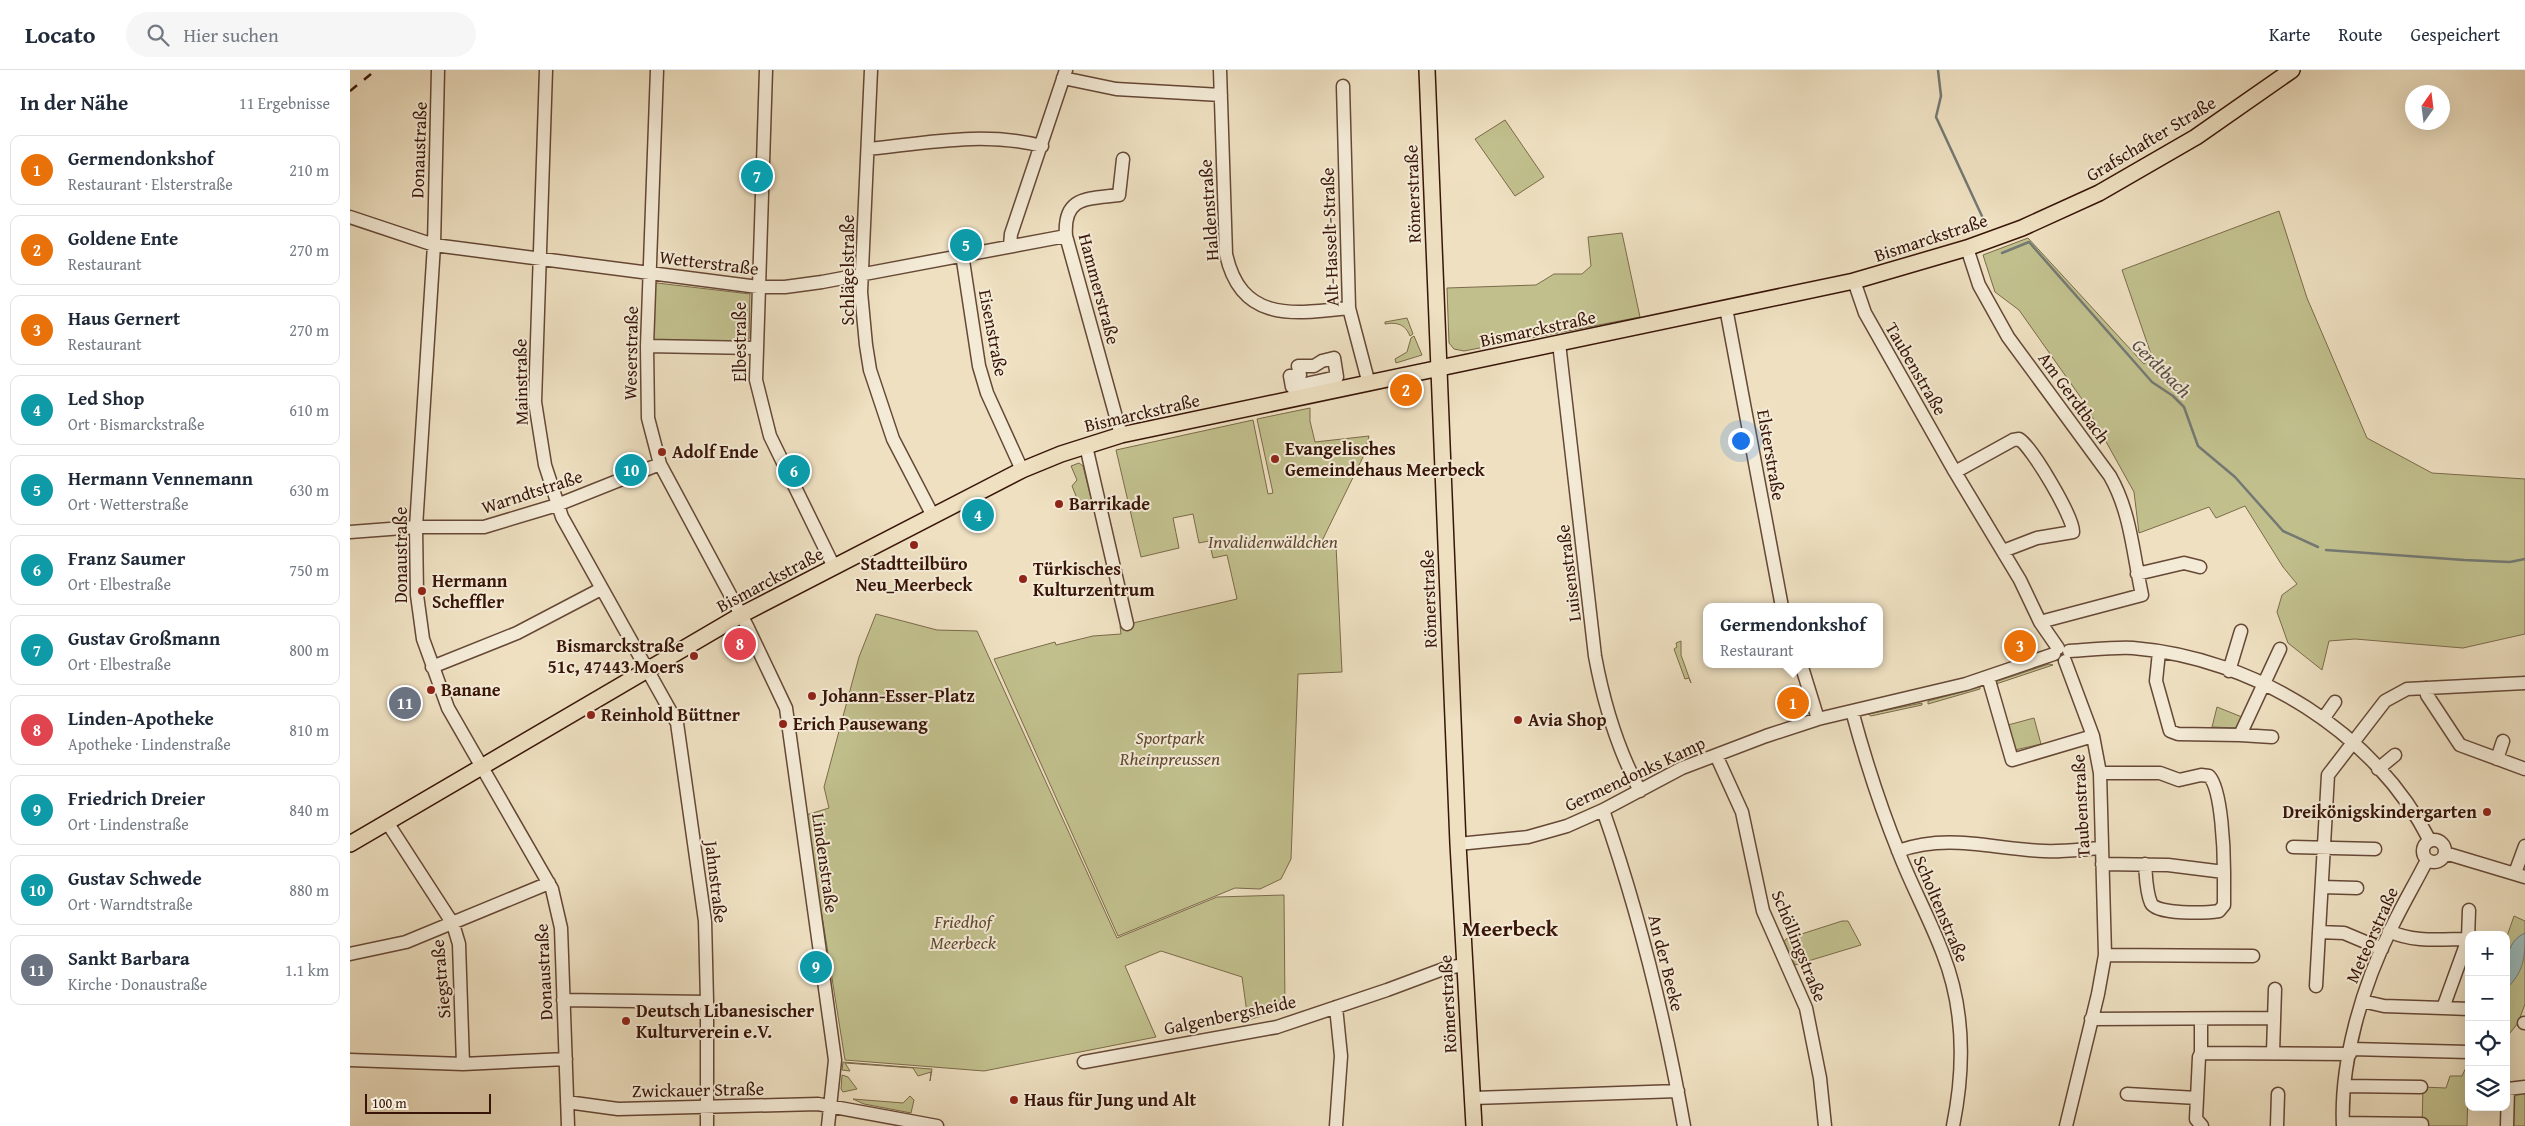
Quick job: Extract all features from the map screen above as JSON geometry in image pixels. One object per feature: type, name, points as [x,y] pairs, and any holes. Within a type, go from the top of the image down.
[{"type":"main road","name":"Römerstraße","points":[[1427,70],[1458,844],[1474,1126]]},
{"type":"main road","name":"Grafschafter Straße","points":[[2022,228],[2099,193],[2196,137],[2292,70]]},
{"type":"main road","name":"Bismarckstraße","points":[[350,844],[741,615],[1022,470],[1086,446],[1121,435],[1854,281],[1967,248],[2022,228]]},
{"type":"street","name":"Donaustraße","points":[[438,70],[434,245],[416,527],[417,596],[424,639],[432,667],[448,708],[549,883],[561,928],[568,1126]]},
{"type":"street","name":"Mainstraße","points":[[546,70],[535,402],[545,465],[562,517],[601,589],[648,668]]},
{"type":"street","name":"Weserstraße","points":[[657,70],[647,346],[648,418],[660,464],[741,615]]},
{"type":"street","name":"Elbestraße","points":[[766,70],[755,348],[756,380],[770,436],[834,567]]},
{"type":"street","name":"Schlägelstraße","points":[[871,70],[862,274],[863,314],[870,370],[892,439],[934,516]]},
{"type":"street","name":"Haldenstraße","points":[[1220,70],[1226,254],[1236,282],[1249,298],[1274,311],[1302,313],[1349,308]]},
{"type":"street","points":[[1010,245],[1011,234],[1065,74],[1116,89],[1221,95]]},
{"type":"street","name":"Alt-Hasselt-Straße","points":[[1343,86],[1349,308],[1369,384]]},
{"type":"street","points":[[868,149],[996,138],[1042,146]]},
{"type":"street","name":"Hammerstraße","points":[[1121,435],[1066,236],[1066,218],[1071,206],[1085,200],[1119,194],[1122,159]]},
{"type":"street","name":"Wetterstraße","points":[[350,216],[434,245],[758,287],[785,287],[1066,236]]},
{"type":"street","name":"Am Gerdtbach","points":[[1967,248],[1979,285],[2008,337],[2110,476],[2120,495],[2130,532],[2142,595],[2040,622]]},
{"type":"street","name":"Eisenstraße","points":[[962,254],[979,366],[987,393],[1022,470]]},
{"type":"street","name":"Taubenstraße","points":[[1854,281],[1865,313],[1955,472],[2020,580],[2040,622],[2061,654],[2093,736],[2100,773],[2105,955],[2092,1019],[2066,1126]]},
{"type":"street","name":"Elsterstraße","points":[[1726,308],[1781,603]]},
{"type":"street","name":"Luisenstraße","points":[[1559,343],[1596,656],[1604,703],[1624,760],[1640,792]]},
{"type":"street","points":[[647,346],[755,348]]},
{"type":"street","points":[[1955,472],[2013,440],[2019,439],[2023,441],[2046,475],[2069,514],[2074,526],[2073,532],[2037,538],[2003,551]]},
{"type":"street","points":[[1086,446],[1127,624]]},
{"type":"street","name":"Warndtstraße","points":[[350,532],[416,527],[484,527],[557,505],[660,464]]},
{"type":"street","points":[[2137,574],[2184,562],[2200,567]]},
{"type":"street","points":[[432,667],[517,633],[601,589]]},
{"type":"street","name":"Lindenstraße","points":[[741,615],[786,708],[835,1060],[828,1126]]},
{"type":"street","points":[[2229,671],[2241,632]]},
{"type":"street","name":"Germendonks Kamp","points":[[1458,844],[1528,837],[1567,826],[1640,792],[1682,768],[1818,718],[1852,712],[1988,677],[2061,654],[2116,647],[2159,652],[2229,671],[2263,684],[2289,697],[2353,741],[2402,795],[2430,841]]},
{"type":"street","points":[[2240,735],[2280,649]]},
{"type":"street","points":[[2159,652],[2156,680],[2170,731],[2178,734],[2272,737]]},
{"type":"street","name":"Jahnstraße","points":[[648,668],[677,723],[704,920],[707,1002],[707,1126]]},
{"type":"street","points":[[1801,668],[1818,718]]},
{"type":"street","points":[[1988,677],[2012,760],[2093,736]]},
{"type":"street","points":[[2316,986],[2328,775],[2353,741],[2392,696],[2406,689],[2525,683]]},
{"type":"street","points":[[2426,688],[2428,695],[2460,745],[2525,769]]},
{"type":"street","points":[[2323,719],[2335,702]]},
{"type":"street","name":"Scholtenstraße","points":[[1852,712],[1866,762],[1898,851],[1943,954],[1955,989],[1962,1044],[1961,1074],[1953,1126]]},
{"type":"street","points":[[2497,759],[2503,741]]},
{"type":"street","name":"Schöllingstraße","points":[[1716,755],[1742,812],[1763,911],[1806,1008],[1820,1078],[1825,1126]]},
{"type":"street","points":[[2378,769],[2395,755]]},
{"type":"street","points":[[2100,773],[2160,774],[2179,780],[2201,775],[2209,776],[2214,785],[2223,834],[2224,905],[2219,911],[2209,913],[2159,910],[2150,903],[2145,864]]},
{"type":"street","name":"An der Beeke","points":[[1603,810],[1627,878],[1678,1091],[1684,1126]]},
{"type":"street","name":"Siegstraße","points":[[387,822],[452,924],[459,944],[464,1064]]},
{"type":"street","points":[[2437,840],[2442,844],[2445,853],[2438,861],[2428,860],[2423,850],[2430,841],[2437,840]]},
{"type":"street","points":[[1898,851],[1930,842],[1947,841],[2044,851],[2102,848]]},
{"type":"street","points":[[2445,853],[2520,875],[2525,846]]},
{"type":"street","points":[[2293,847],[2375,849]]},
{"type":"street","name":"Meteorstraße","points":[[2422,1124],[2343,1124],[2345,1086],[2350,1052],[2362,1001],[2389,931],[2428,860]]},
{"type":"street","points":[[2102,864],[2145,864],[2224,872]]},
{"type":"street","points":[[350,954],[406,942],[549,883]]},
{"type":"street","points":[[2322,887],[2357,888]]},
{"type":"street","points":[[2468,931],[2469,910]]},
{"type":"street","points":[[2389,931],[2400,937],[2416,940],[2465,939]]},
{"type":"street","points":[[2319,932],[2344,934],[2382,949]]},
{"type":"street","points":[[2442,1008],[2465,947]]},
{"type":"street","points":[[2105,955],[2253,956]]},
{"type":"street","name":"Galgenbergsheide","points":[[1084,1062],[1277,1027],[1446,968],[1465,965]]},
{"type":"street","points":[[2273,1053],[2275,989]]},
{"type":"street","points":[[563,1000],[707,1002]]},
{"type":"street","points":[[2362,1001],[2384,1006],[2465,1009]]},
{"type":"street","points":[[1336,1007],[1341,1056],[1336,1126]]},
{"type":"street","points":[[2092,1019],[2274,1018]]},
{"type":"street","points":[[2195,1124],[2199,1057],[2201,1053],[2201,1019]]},
{"type":"street","points":[[2201,1053],[2465,1052]]},
{"type":"street","points":[[350,1060],[464,1064],[566,1059]]},
{"type":"street","points":[[2345,1086],[2421,1087]]},
{"type":"street","points":[[2507,1126],[2508,1089],[2525,1087]]},
{"type":"street","points":[[1472,1098],[1678,1091]]},
{"type":"street","points":[[2127,1094],[2197,1098]]},
{"type":"street","points":[[2277,1126],[2278,1094]]},
{"type":"street","name":"Zwickauer Straße","points":[[567,1102],[618,1109],[818,1104],[937,1126]]},
{"type":"green space","points":[[1505,120],[1544,177],[1515,196],[1475,139]]},
{"type":"green space","points":[[2279,211],[2307,298],[2367,438],[2432,473],[2525,479],[2525,634],[2463,648],[2355,639],[2329,641],[2322,670],[2288,643],[2277,612],[2282,595],[2297,584],[2283,567],[2245,506],[2216,518],[2209,507],[2139,533],[2134,492],[2084,402],[2019,310],[1995,292],[1983,255],[2028,238],[2144,364],[2152,357],[2122,270]]},
{"type":"green space","points":[[1622,233],[1640,317],[1464,351],[1454,349],[1449,343],[1447,288],[1536,285],[1554,274],[1582,274],[1591,266],[1588,237]]},
{"type":"green space","points":[[657,283],[750,294],[749,339],[736,341],[653,340],[655,285]]},
{"type":"green space","points":[[1407,318],[1413,334],[1410,336],[1403,326],[1393,323],[1385,324],[1385,322]]},
{"type":"green space","points":[[1414,336],[1422,355],[1396,363],[1395,359],[1407,352],[1411,338]]},
{"type":"green space","name":"Sportpark Rheinpreussen","points":[[1310,408],[1310,421],[1315,442],[1369,436],[1364,455],[1320,545],[1336,545],[1342,672],[1298,674],[1291,859],[1281,879],[1260,889],[1235,888],[1118,936],[994,659],[1055,642],[1056,645],[1093,636],[1121,634],[1120,626],[1237,599],[1227,555],[1213,558],[1209,541],[1199,543],[1193,514],[1173,518],[1179,548],[1141,557],[1116,450],[1253,420],[1268,494],[1273,493],[1257,419]]},
{"type":"green space","points":[[1079,463],[1083,466],[1092,502],[1080,506],[1072,486],[1077,480],[1071,466]]},
{"type":"green space","name":"Friedhof Meerbeck","points":[[876,614],[937,630],[977,631],[1117,938],[1217,897],[1284,895],[1285,1009],[1248,1020],[1242,977],[1161,951],[1125,966],[1156,1037],[984,1071],[845,1060],[806,815],[829,808],[824,787],[859,657]]},
{"type":"green space","points":[[1681,641],[1681,655],[1691,683],[1689,678],[1685,679],[1674,649],[1677,647],[1676,643]]},
{"type":"green space","points":[[2049,664],[2053,665],[1996,684],[1995,682]]},
{"type":"green space","points":[[1980,687],[1980,689],[1928,704],[1928,701]]},
{"type":"green space","points":[[1922,703],[1922,705],[1871,716],[1868,714]]},
{"type":"green space","points":[[2217,707],[2242,717],[2238,728],[2212,727]]},
{"type":"green space","points":[[2034,718],[2041,744],[2015,750],[2008,725]]},
{"type":"green space","points":[[2514,916],[2525,921],[2525,1004],[2518,1023],[2510,1033],[2510,931]]},
{"type":"green space","points":[[1842,921],[1848,921],[1861,945],[1795,965],[1784,942],[1786,939]]},
{"type":"green space","points":[[843,1062],[932,1069],[930,1081],[931,1072],[918,1076],[913,1068],[845,1063],[850,1071],[842,1070]]},
{"type":"green space","points":[[2465,1070],[2467,1126],[2422,1126],[2423,1087],[2446,1088],[2450,1076],[2462,1076]]},
{"type":"green space","points":[[842,1075],[848,1077],[857,1089],[843,1092],[841,1089]]},
{"type":"green space","points":[[2525,1091],[2525,1126],[2511,1126],[2511,1092]]},
{"type":"green space","points":[[910,1096],[914,1100],[911,1113],[864,1104],[853,1099],[903,1103]]},
{"type":"water","points":[[2525,933],[2523,961],[2518,974],[2510,985],[2510,948],[2518,937]]},
{"type":"waterway","name":"Gerdtbach","points":[[1938,70],[1941,96],[1936,117],[1987,227]]},
{"type":"waterway","name":"Gerdtbach","points":[[2002,253],[2029,242],[2152,382],[2173,396],[2184,407],[2198,446],[2235,477],[2283,531],[2318,547]]},
{"type":"waterway","name":"Gerdtbach","points":[[2326,550],[2464,560],[2510,562],[2525,559]]},
{"type":"railway","points":[[350,91],[376,70]]},
{"type":"place","name":"Gustav Großmann","points":[[757,176]]},
{"type":"place","name":"Hermann Vennemann","points":[[966,245]]},
{"type":"place","name":"Goldene Ente","points":[[1406,390]]},
{"type":"place","name":"Adolf Ende","points":[[662,452]]},
{"type":"place","name":"Evangelisches Gemeindehaus Meerbeck","points":[[1275,459]]},
{"type":"place","name":"Gustav Schwede","points":[[631,470]]},
{"type":"place","name":"Franz Saumer","points":[[794,471]]},
{"type":"place","name":"Barrikade","points":[[1059,504]]},
{"type":"place","name":"Led Shop","points":[[978,515]]},
{"type":"place","name":"Stadtteilbüro Neu_Meerbeck","points":[[914,545]]},
{"type":"place","name":"Türkisches Kulturzentrum","points":[[1023,579]]},
{"type":"place","name":"Hermann Scheffler","points":[[422,591]]},
{"type":"place","name":"Linden-Apotheke","points":[[740,644]]},
{"type":"place","name":"Haus Gernert","points":[[2020,646]]},
{"type":"place","name":"Bismarckstraße 51c, 47443 Moers","points":[[694,656]]},
{"type":"place","name":"Banane","points":[[431,690]]},
{"type":"place","name":"Johann-Esser-Platz","points":[[812,696]]},
{"type":"place","name":"Sankt Barbara","points":[[405,703]]},
{"type":"place","name":"Germendonkshof","points":[[1793,703]]},
{"type":"place","name":"Reinhold Büttner","points":[[591,715]]},
{"type":"place","name":"Avia Shop","points":[[1518,720]]},
{"type":"place","name":"Erich Pausewang","points":[[783,724]]},
{"type":"place","name":"Dreikönigskindergarten","points":[[2487,812]]},
{"type":"place","name":"Friedrich Dreier","points":[[816,967]]},
{"type":"place","name":"Deutsch Libanesischer Kulturverein e.V.","points":[[626,1021]]},
{"type":"place","name":"Haus für Jung und Alt","points":[[1014,1100]]},
{"type":"district","name":"Meerbeck","points":[[1510,928]]},
{"type":"park label","name":"Invalidenwäldchen","points":[[1273,542]]}]
